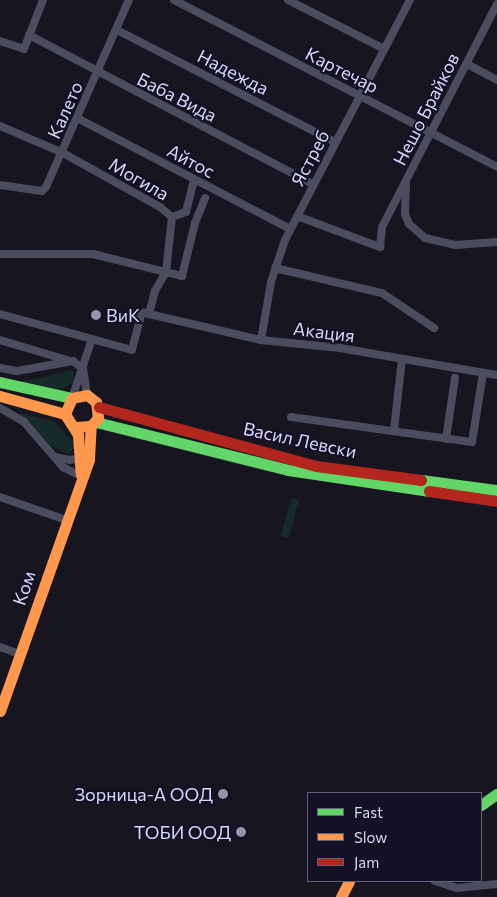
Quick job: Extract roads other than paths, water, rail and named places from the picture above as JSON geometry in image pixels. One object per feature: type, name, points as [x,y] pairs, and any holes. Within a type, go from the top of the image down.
[{"type":"main road","points":[[0,382],[72,398],[87,395],[99,407],[94,424],[75,427]]},
{"type":"main road","points":[[0,396],[65,414],[75,427],[81,458],[81,476]]},
{"type":"main road","points":[[65,414],[72,398]]},
{"type":"main road","name":"Васил Левски","points":[[99,407],[316,466],[497,490]]},
{"type":"main road","name":"Васил Левски","points":[[94,424],[331,478],[497,501]]},
{"type":"main road","name":"Ком","points":[[0,711],[81,476],[89,459],[94,424]]},
{"type":"main road","points":[[482,803],[497,794]]},
{"type":"main road","points":[[341,897],[348,882]]},
{"type":"street","points":[[0,41],[24,49],[43,0]]},
{"type":"street","name":"Калето","points":[[0,185],[42,191],[79,119],[129,0]]},
{"type":"street","name":"Картечар","points":[[174,0],[497,167]]},
{"type":"street","points":[[288,0],[384,49]]},
{"type":"street","name":"Ястреб","points":[[261,340],[275,268],[290,229],[407,1]]},
{"type":"street","name":"Нешо Брайков","points":[[297,216],[376,247],[382,242],[382,227],[497,4]]},
{"type":"street","name":"Надежда","points":[[117,30],[335,142]]},
{"type":"street","name":"Баба Вида","points":[[29,35],[71,55],[98,73],[313,184]]},
{"type":"street","points":[[467,64],[497,80]]},
{"type":"street","name":"Айтос","points":[[79,119],[290,229]]},
{"type":"street","name":"Могила","points":[[0,126],[63,153],[160,207],[172,217],[166,272],[155,291],[149,314],[142,312],[132,350],[92,339]]},
{"type":"street","points":[[172,217],[186,212],[194,180]]},
{"type":"street","points":[[406,180],[405,214],[409,224],[425,238],[455,244],[497,242]]},
{"type":"street","points":[[0,254],[92,254],[182,276],[195,223],[205,198]]},
{"type":"street","points":[[275,268],[382,294],[434,328]]},
{"type":"street","points":[[0,314],[92,339],[72,398]]},
{"type":"street","name":"Акация","points":[[149,314],[261,340],[402,359],[497,375]]},
{"type":"street","points":[[0,340],[67,360],[83,369]]},
{"type":"street","points":[[394,430],[402,359]]},
{"type":"street","points":[[0,368],[17,371],[67,360]]},
{"type":"street","points":[[83,369],[87,395]]},
{"type":"street","points":[[291,417],[472,442],[483,373]]},
{"type":"street","points":[[446,439],[455,378]]},
{"type":"street","points":[[0,408],[20,418],[63,467],[81,476]]},
{"type":"street","points":[[55,456],[70,460],[81,458]]},
{"type":"street","points":[[0,497],[66,520]]},
{"type":"street","points":[[0,648],[19,654]]},
{"type":"street","points":[[438,882],[457,888],[497,884]]},
{"type":"street","points":[[456,897],[457,888]]},
{"type":"place","name":"ВиК","points":[[96,315]]},
{"type":"place","name":"Зорница-А ООД","points":[[223,794]]},
{"type":"place","name":"ТОБИ ООД","points":[[241,832]]}]
